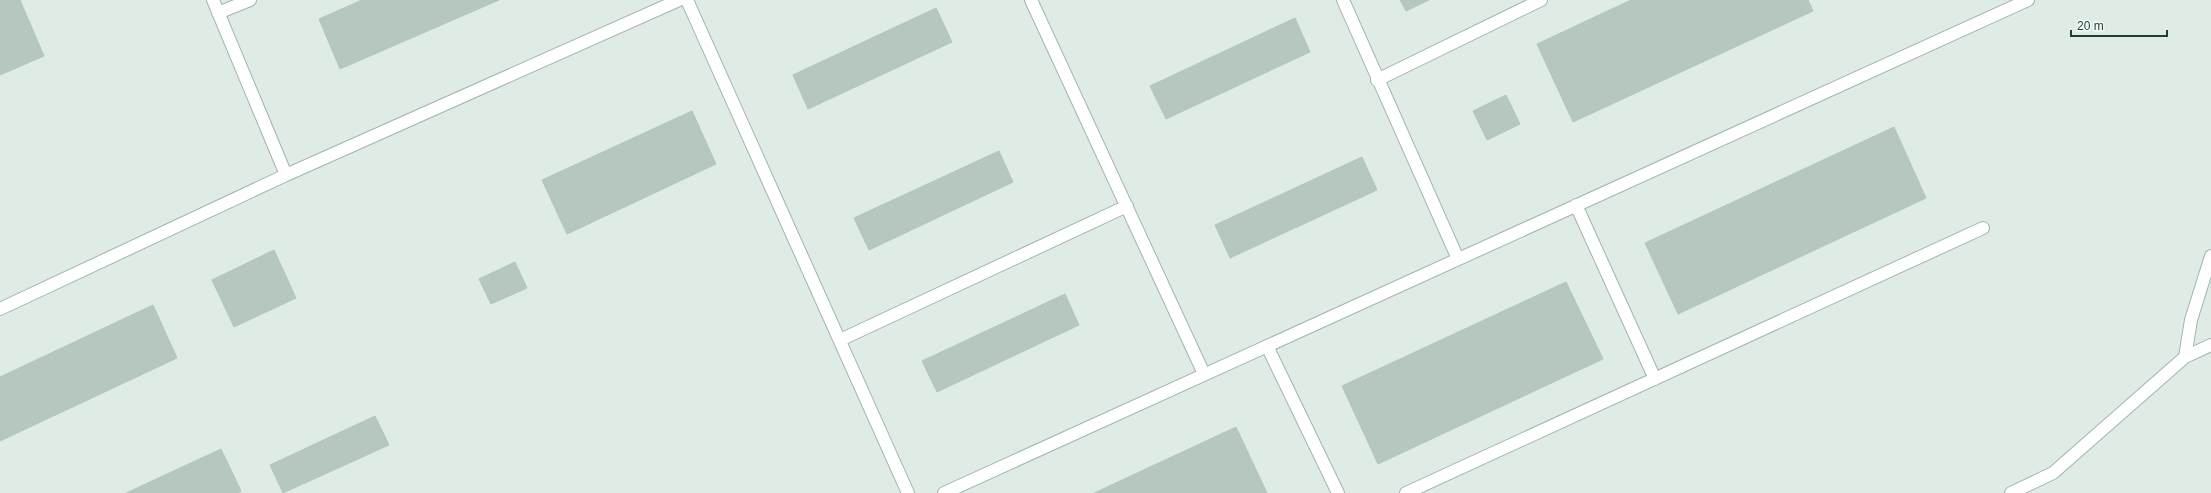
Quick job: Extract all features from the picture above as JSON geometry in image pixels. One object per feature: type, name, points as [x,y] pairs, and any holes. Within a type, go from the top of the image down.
[{"type":"lane","points":[[213,0],[286,175]]},
{"type":"lane","points":[[218,13],[250,0]]},
{"type":"lane","points":[[0,309],[286,175],[679,0]]},
{"type":"lane","points":[[687,0],[908,493]]},
{"type":"lane","points":[[1031,0],[1204,374]]},
{"type":"lane","points":[[1343,0],[1377,80],[1458,259]]},
{"type":"lane","points":[[1377,80],[1541,0]]},
{"type":"lane","points":[[944,493],[1576,205],[2012,3],[2028,0]]},
{"type":"lane","points":[[1576,205],[1655,379]]},
{"type":"lane","points":[[840,340],[1127,206]]},
{"type":"lane","points":[[1406,493],[1983,228]]},
{"type":"lane","points":[[2185,358],[2191,320],[2211,256]]},
{"type":"lane","points":[[2011,493],[2053,473],[2185,358],[2211,345]]},
{"type":"lane","points":[[1267,346],[1338,493]]},
{"type":"building","points":[[0,0],[20,0],[44,56],[0,75]]},
{"type":"building","points":[[362,0],[499,0],[340,69],[319,19]]},
{"type":"building","points":[[1400,0],[1429,0],[1406,11]]},
{"type":"building","points":[[1631,0],[1808,0],[1813,11],[1573,122],[1537,44]]},
{"type":"building","points":[[936,8],[952,42],[808,109],[793,75]]},
{"type":"building","points":[[1295,18],[1310,52],[1166,119],[1150,86]]},
{"type":"building","points":[[1506,95],[1520,124],[1487,140],[1473,111]]},
{"type":"building","points":[[692,111],[716,164],[567,234],[542,180]]},
{"type":"building","points":[[1894,127],[1926,198],[1678,314],[1645,243]]},
{"type":"building","points":[[999,151],[1013,182],[869,250],[854,218]]},
{"type":"building","points":[[1362,157],[1377,190],[1230,258],[1215,225]]},
{"type":"building","points":[[274,250],[296,298],[234,327],[212,280]]},
{"type":"building","points":[[515,262],[527,288],[491,304],[479,279]]},
{"type":"building","points":[[1566,282],[1603,359],[1378,464],[1342,386]]},
{"type":"building","points":[[1065,294],[1079,325],[937,392],[922,361]]},
{"type":"building","points":[[153,305],[177,358],[0,441],[0,377]]},
{"type":"building","points":[[375,416],[389,445],[283,493],[270,465]]},
{"type":"building","points":[[1236,427],[1267,493],[1094,493]]},
{"type":"building","points":[[221,449],[241,491],[238,493],[126,493]]}]
